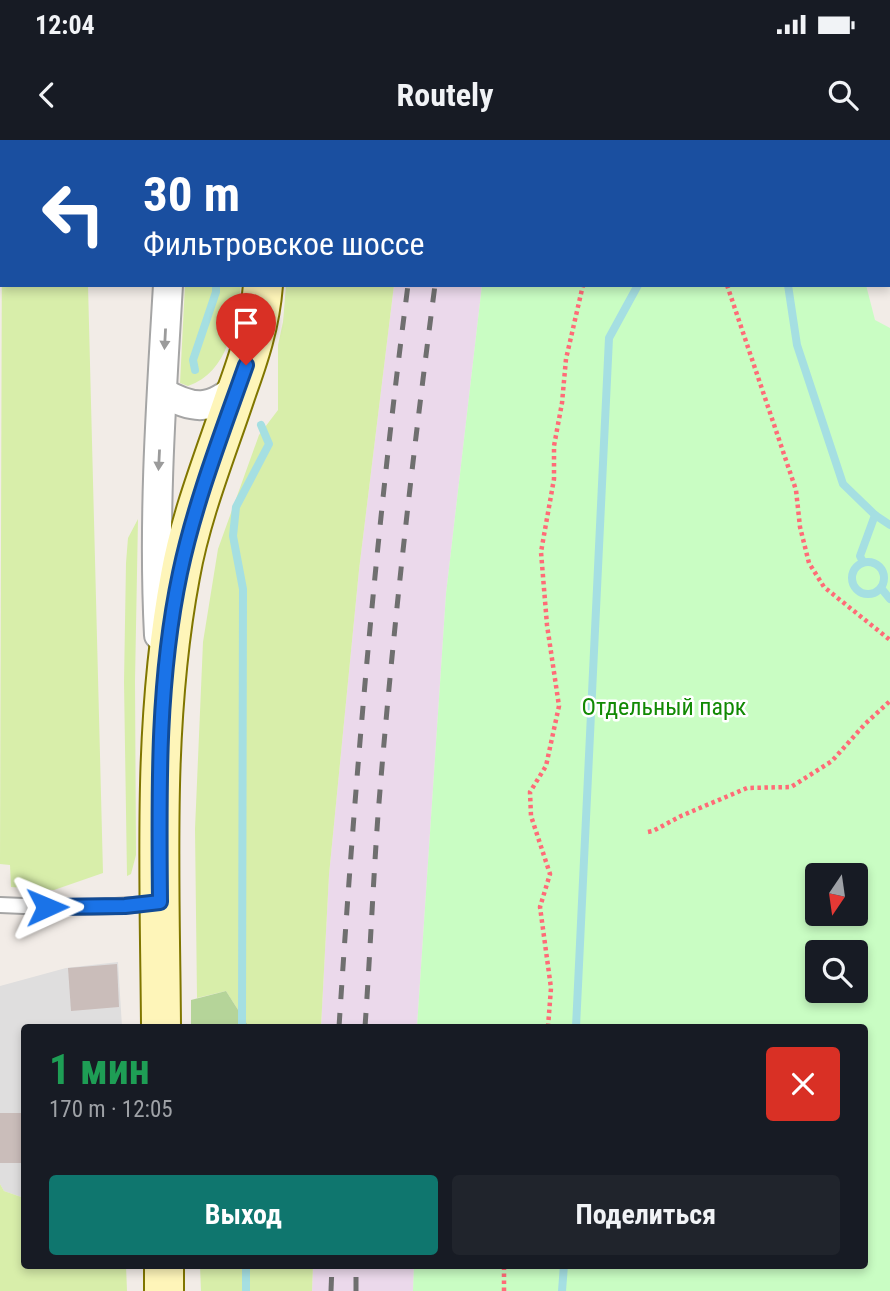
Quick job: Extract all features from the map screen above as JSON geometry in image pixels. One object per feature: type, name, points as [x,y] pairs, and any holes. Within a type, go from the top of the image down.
[{"type":"main road","points":[[161,1024],[158,769],[169,643],[180,574],[208,475],[256,338],[263,287]]},
{"type":"main road","points":[[164,1269],[164,1291]]},
{"type":"street","points":[[163,708],[156,576],[168,287]]},
{"type":"street","points":[[162,392],[180,402],[195,406],[226,398],[239,386]]},
{"type":"lane","points":[[0,905],[81,907],[160,902]]},
{"type":"path","points":[[548,1024],[551,988],[540,907],[550,874],[531,816],[530,792],[546,766],[559,706],[541,552],[554,480],[554,446],[566,359],[583,287]]},
{"type":"path","points":[[728,287],[796,490],[800,527],[809,563],[824,587],[890,640]]},
{"type":"path","points":[[648,832],[747,788],[791,787],[832,761],[864,724],[890,701]]},
{"type":"path","points":[[504,1291],[505,1269]]},
{"type":"shaded area","points":[[394,287],[482,287],[446,594],[417,1024],[321,1024],[329,875],[359,570]]},
{"type":"shaded area","points":[[118,962],[122,1024],[21,1024],[21,1197],[4,1191],[0,1184],[0,986],[66,968]]},
{"type":"shaded area","points":[[313,1269],[414,1269],[413,1291],[312,1291]]},
{"type":"green space","points":[[2,287],[88,287],[103,873],[54,890],[11,887],[10,865],[0,864]]},
{"type":"green space","points":[[185,287],[241,287],[232,330],[221,358],[213,370],[202,379],[188,386],[180,383]]},
{"type":"green space","points":[[286,287],[394,287],[359,570],[329,875],[321,1024],[247,1024],[226,991],[197,998],[195,829],[203,642],[218,549],[259,435],[278,410],[278,345]]},
{"type":"green space","name":"Отдельный парк","points":[[482,287],[867,287],[875,320],[890,328],[890,1291],[413,1291],[414,1269],[868,1269],[868,1024],[417,1024],[446,594]]},
{"type":"green space","points":[[138,519],[136,855],[131,874],[127,876],[124,682],[126,563],[128,538]]},
{"type":"green space","points":[[226,991],[247,1024],[191,1024],[191,1000]]},
{"type":"green space","points":[[0,1184],[4,1191],[21,1197],[21,1269],[126,1269],[127,1291],[0,1291]]},
{"type":"green space","points":[[200,1269],[313,1269],[312,1291],[201,1291]]},
{"type":"building","points":[[117,964],[119,1007],[71,1011],[68,968]]},
{"type":"building","points":[[0,1113],[21,1113],[21,1163],[0,1163]]},
{"type":"waterway","points":[[195,370],[193,360],[216,287]]},
{"type":"waterway","points":[[576,1024],[609,338],[637,287]]},
{"type":"waterway","points":[[788,287],[797,345],[843,484],[875,515],[890,525]]},
{"type":"waterway","points":[[242,1024],[243,589],[233,536],[236,507],[269,444],[261,425]]},
{"type":"waterway","points":[[863,562],[860,556],[875,515]]},
{"type":"waterway","points":[[868,562],[880,566],[884,578],[880,590],[868,594],[856,590],[852,578],[856,566],[868,562]]},
{"type":"waterway","points":[[881,588],[890,599]]},
{"type":"waterway","points":[[246,1269],[246,1291]]},
{"type":"waterway","points":[[562,1291],[564,1269]]},
{"type":"railway","points":[[339,1024],[367,656],[408,287]]},
{"type":"railway","points":[[365,1024],[378,815],[390,682],[435,287]]},
{"type":"railway","points":[[331,1291],[332,1269]]},
{"type":"railway","points":[[356,1269],[356,1291]]},
{"type":"route","points":[[47,907],[125,906],[160,902],[158,769],[172,620],[189,537],[246,365]]}]
